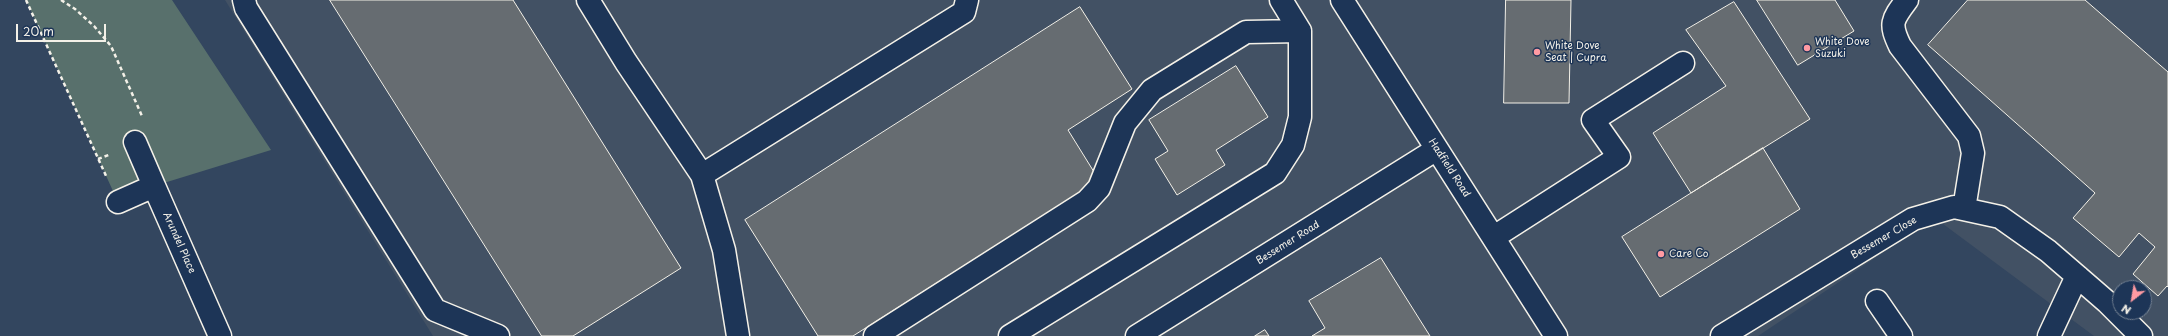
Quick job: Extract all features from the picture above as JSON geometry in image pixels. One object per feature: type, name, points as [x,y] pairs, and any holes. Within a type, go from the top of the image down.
[{"type":"street","points":[[244,0],[246,8],[435,310],[498,336]]},
{"type":"street","points":[[588,0],[626,62],[702,175],[724,250],[738,336]]},
{"type":"street","points":[[702,175],[964,12],[967,0]]},
{"type":"street","points":[[1010,336],[1275,174],[1294,145],[1300,117],[1300,31],[1280,0]]},
{"type":"street","name":"Hadfield Road","points":[[1342,0],[1556,336]]},
{"type":"street","points":[[1907,0],[1896,14],[1892,29],[1900,46],[1969,136],[1973,153],[1964,209]]},
{"type":"street","points":[[875,336],[1088,201],[1099,188],[1125,124],[1152,90],[1246,32],[1300,31]]},
{"type":"street","points":[[1494,237],[1619,157],[1593,120],[1683,62]]},
{"type":"street","name":"Arundel Place","points":[[135,142],[220,336]]},
{"type":"street","name":"Bessemer Road","points":[[1138,336],[1437,150]]},
{"type":"street","points":[[118,202],[154,186]]},
{"type":"street","name":"Bessemer Close","points":[[1722,336],[1913,219],[1954,207],[2000,217],[2048,251],[2078,276],[2108,302],[2141,336]]},
{"type":"street","points":[[2049,336],[2078,276]]},
{"type":"street","points":[[1877,301],[1901,336]]},
{"type":"path","points":[[26,0],[118,202]]},
{"type":"path","points":[[61,0],[75,9],[112,46],[150,136],[98,159]]},
{"type":"shaded area","points":[[225,0],[2168,0],[2168,336],[2094,336],[1935,218],[1758,336],[433,336]]},
{"type":"green space","points":[[26,0],[172,0],[271,150],[154,186],[118,202]]},
{"type":"building","points":[[330,0],[513,0],[681,268],[573,336],[542,336]]},
{"type":"building","name":"White Dove Seat | Cupra","points":[[1506,0],[1571,0],[1569,103],[1504,103]]},
{"type":"building","name":"White Dove Suzuki","points":[[1757,0],[1835,0],[1854,31],[1798,65]]},
{"type":"building","points":[[1968,0],[2085,0],[2168,72],[2168,287],[2167,286],[2158,296],[2152,291],[2152,280],[2140,280],[2133,274],[2155,247],[2139,233],[2119,257],[2073,218],[2095,193],[1928,45]]},
{"type":"building","points":[[1734,2],[1810,119],[1691,193],[1653,133],[1726,86],[1686,30]]},
{"type":"building","points":[[1080,7],[1132,89],[1068,130],[1099,180],[853,336],[818,336],[745,220]]},
{"type":"building","points":[[1236,66],[1268,117],[1216,150],[1225,165],[1177,195],[1155,159],[1168,151],[1149,120]]},
{"type":"building","points":[[1763,148],[1800,209],[1660,297],[1622,237]]},
{"type":"building","points":[[1381,258],[1430,336],[1312,336],[1325,328],[1309,301]]},
{"type":"building","points":[[1265,330],[1269,336],[1255,336]]},
{"type":"place","name":"White Dove Suzuki","points":[[1807,48]]},
{"type":"place","name":"White Dove Seat | Cupra","points":[[1537,52]]},
{"type":"place","name":"Care Co","points":[[1661,254]]}]
